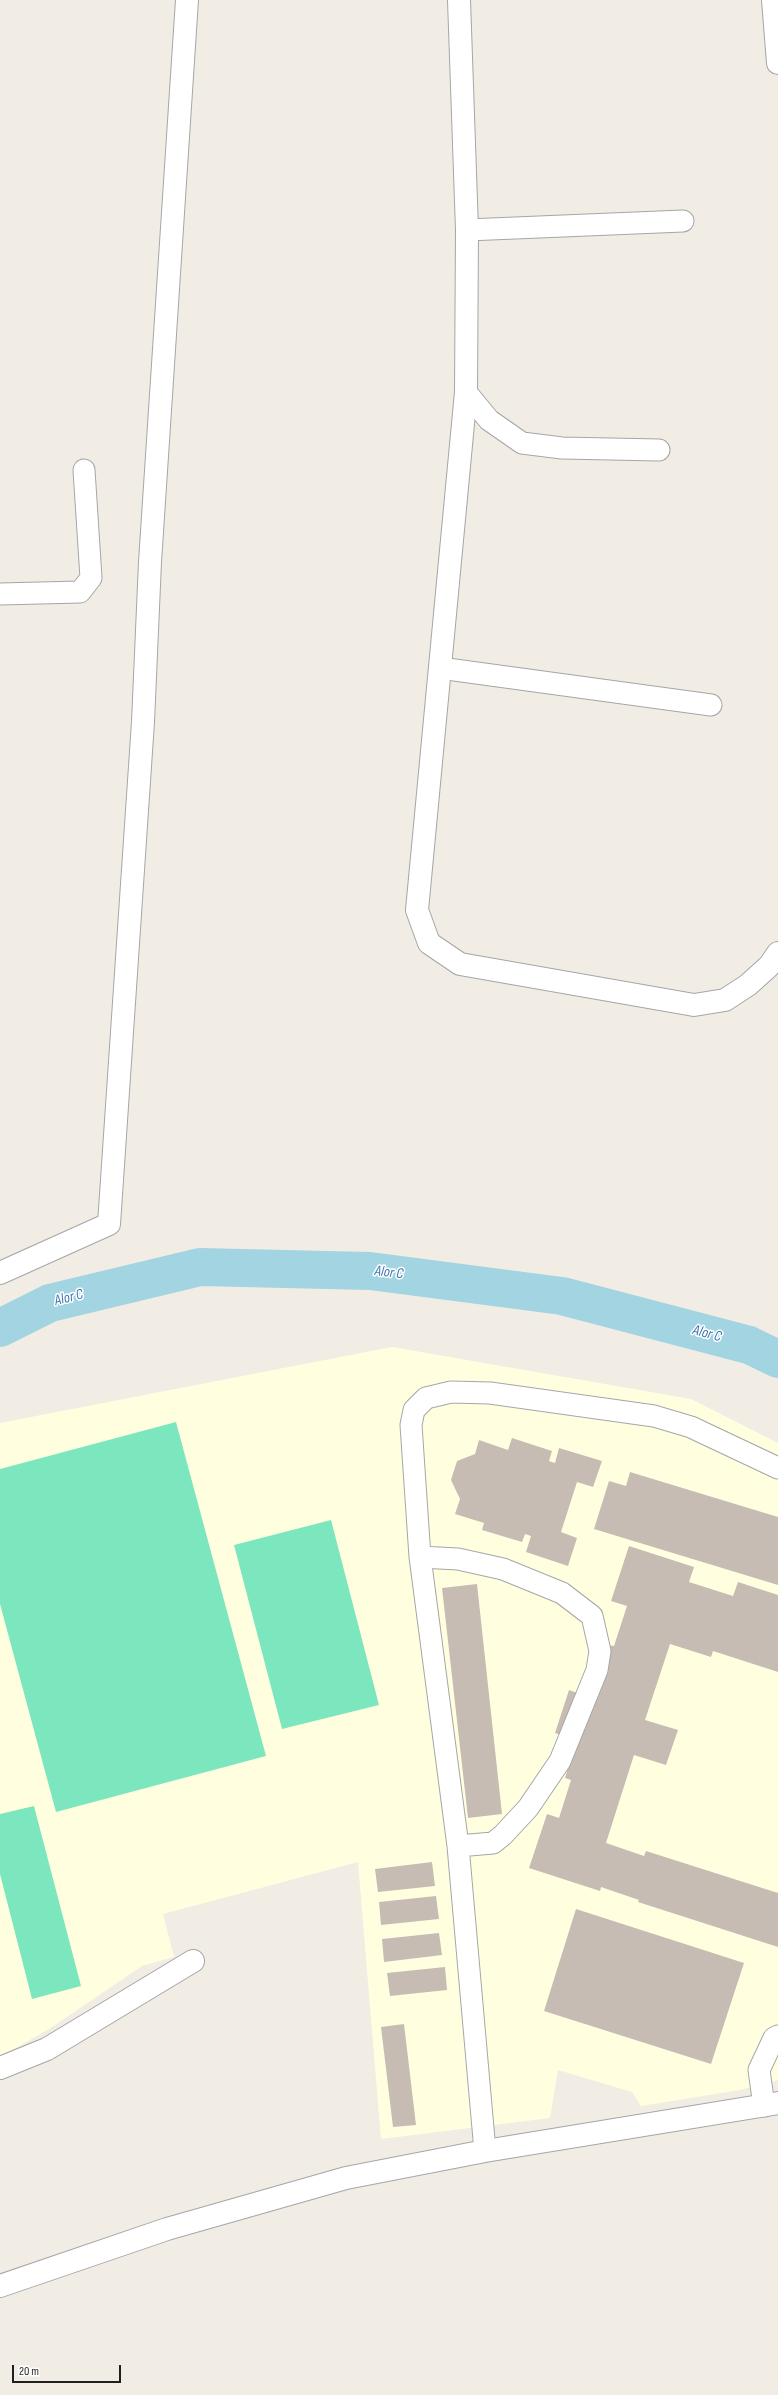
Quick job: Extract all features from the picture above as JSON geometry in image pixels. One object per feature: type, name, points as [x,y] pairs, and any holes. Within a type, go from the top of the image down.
[{"type":"street","points":[[0,1273],[109,1224],[143,730],[150,562],[187,0]]},
{"type":"street","points":[[459,0],[467,230],[466,392],[417,910],[430,943],[460,964],[694,1005],[726,1000],[748,985],[769,966],[778,953]]},
{"type":"street","points":[[773,0],[778,63]]},
{"type":"street","points":[[0,2068],[47,2048],[193,1961]]},
{"type":"street","points":[[0,2286],[167,2229],[346,2178],[485,2151],[771,2104]]},
{"type":"lane","points":[[467,230],[683,221]]},
{"type":"lane","points":[[466,392],[489,420],[522,443],[562,448],[659,450]]},
{"type":"lane","points":[[0,594],[80,592],[91,578],[84,470]]},
{"type":"lane","points":[[440,668],[711,705]]},
{"type":"lane","points":[[485,2151],[458,1846],[420,1557],[411,1425],[414,1410],[426,1398],[450,1392],[490,1393],[654,1416],[691,1427],[778,1468]]},
{"type":"lane","points":[[420,1557],[458,1559],[503,1569],[562,1593],[592,1616],[600,1651],[597,1670],[560,1761],[528,1808],[504,1835],[493,1843],[458,1846]]},
{"type":"lane","points":[[771,2104],[759,2070],[774,2038],[778,2036]]},
{"type":"shaded area","points":[[392,1347],[691,1399],[778,1443],[778,2080],[740,2090],[641,2106],[632,2092],[558,2070],[550,2118],[381,2139],[358,1862],[163,1914],[174,1957],[142,1966],[49,2029],[0,2057],[0,1423]]},
{"type":"green space","points":[[176,1422],[266,1756],[56,1812],[0,1604],[0,1469]]},
{"type":"green space","points":[[331,1520],[379,1705],[282,1729],[234,1545]]},
{"type":"green space","points":[[34,1806],[81,1986],[32,1999],[0,1874],[0,1814]]},
{"type":"building","points":[[512,1438],[552,1451],[549,1461],[555,1463],[559,1448],[602,1461],[593,1487],[577,1482],[561,1532],[577,1538],[568,1566],[526,1552],[531,1536],[525,1534],[522,1542],[482,1530],[484,1523],[455,1514],[460,1499],[451,1480],[457,1461],[475,1454],[479,1440],[508,1450]]},
{"type":"building","points":[[630,1472],[778,1517],[778,1585],[594,1529],[609,1481],[626,1486]]},
{"type":"building","points":[[629,1546],[694,1567],[689,1582],[733,1596],[738,1582],[778,1595],[778,1672],[713,1651],[711,1657],[670,1644],[645,1720],[678,1730],[666,1765],[634,1755],[606,1843],[644,1856],[646,1851],[778,1893],[778,1947],[638,1902],[639,1900],[601,1887],[600,1891],[529,1868],[547,1814],[559,1818],[571,1780],[565,1778],[577,1740],[555,1733],[569,1690],[591,1698],[608,1645],[614,1646],[627,1606],[611,1601]]},
{"type":"building","points":[[477,1584],[502,1814],[468,1818],[442,1588]]},
{"type":"building","points":[[432,1862],[435,1886],[378,1892],[375,1869]]},
{"type":"building","points":[[436,1896],[439,1919],[381,1925],[379,1902]]},
{"type":"building","points":[[576,1909],[744,1963],[711,2064],[544,2011]]},
{"type":"building","points":[[439,1933],[442,1955],[384,1962],[382,1939]]},
{"type":"building","points":[[445,1967],[447,1990],[390,1996],[387,1973]]},
{"type":"building","points":[[404,2024],[416,2125],[393,2127],[381,2027]]},
{"type":"waterway","name":"Alor C","points":[[0,1328],[50,1303],[200,1267],[370,1271],[562,1296],[749,1345],[778,1359]]}]
